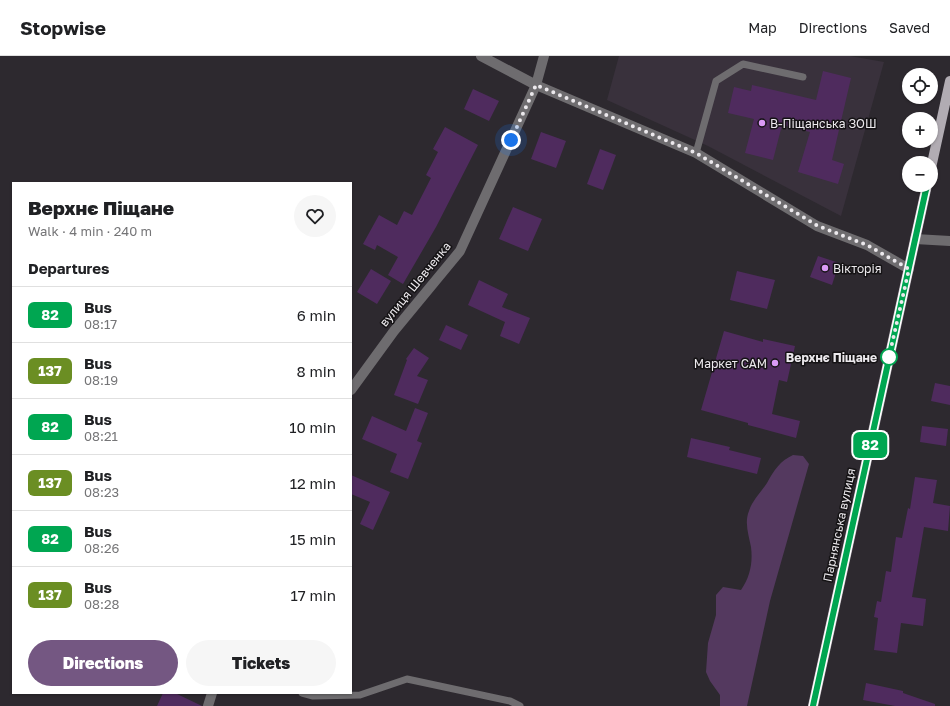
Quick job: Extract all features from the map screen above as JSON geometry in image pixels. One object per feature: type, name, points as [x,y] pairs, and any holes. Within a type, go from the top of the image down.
[{"type":"main road","points":[[934,156],[950,81]]},
{"type":"main road","name":"Парнянська вулиця","points":[[813,706],[925,192]]},
{"type":"street","points":[[481,56],[536,85],[696,153],[818,226],[867,245],[909,269]]},
{"type":"street","name":"вулиця Шевченка","points":[[352,389],[394,331],[460,251],[536,85],[544,56]]},
{"type":"street","points":[[915,239],[950,241]]},
{"type":"street","points":[[208,706],[212,694]]},
{"type":"lane","points":[[696,153],[716,81],[743,64],[804,76]]},
{"type":"lane","points":[[306,694],[313,696],[360,695],[407,679],[510,701],[520,706]]},
{"type":"shaded area","name":"В-Піщанська ЗОШ","points":[[619,56],[850,56],[884,62],[841,216],[708,146],[607,100]]},
{"type":"shaded area","points":[[793,455],[803,456],[809,464],[770,601],[747,706],[720,706],[720,695],[710,681],[706,672],[708,643],[716,615],[716,595],[723,587],[741,590],[744,585],[749,575],[752,559],[747,525],[750,507],[778,466],[784,460]]},
{"type":"building","points":[[823,71],[851,78],[832,160],[844,164],[838,184],[798,172],[810,132],[782,125],[773,160],[745,153],[754,119],[728,113],[734,87],[751,91],[752,85],[816,100]]},
{"type":"building","points":[[473,89],[499,101],[489,121],[464,109]]},
{"type":"building","points":[[445,127],[478,145],[436,227],[403,284],[388,275],[398,257],[377,245],[375,250],[363,244],[379,215],[397,225],[404,211],[412,215],[431,178],[426,175],[438,152],[433,149]]},
{"type":"building","points":[[541,132],[566,141],[556,168],[531,159]]},
{"type":"building","points":[[600,149],[616,155],[603,190],[587,184]]},
{"type":"building","points":[[513,207],[542,219],[528,251],[499,239]]},
{"type":"building","name":"Вікторія","points":[[818,256],[839,263],[832,285],[810,277]]},
{"type":"building","points":[[371,269],[391,281],[377,304],[357,292]]},
{"type":"building","points":[[737,271],[775,280],[767,309],[730,300]]},
{"type":"building","points":[[479,280],[508,294],[502,307],[530,318],[519,344],[500,336],[505,322],[468,305]]},
{"type":"building","points":[[446,325],[468,335],[461,350],[439,340]]},
{"type":"building","points":[[724,331],[763,342],[763,339],[795,346],[787,382],[779,380],[772,414],[800,421],[796,438],[701,410]]},
{"type":"building","points":[[414,348],[429,358],[417,376],[428,380],[418,404],[394,395],[407,360],[406,359]]},
{"type":"building","points":[[935,383],[950,386],[950,405],[931,401]]},
{"type":"building","points":[[415,408],[428,413],[417,441],[422,443],[408,479],[390,472],[397,454],[362,439],[372,416],[406,431]]},
{"type":"building","points":[[922,426],[948,429],[946,446],[920,442]]},
{"type":"building","points":[[691,438],[730,447],[729,450],[761,458],[757,474],[687,457]]},
{"type":"building","points":[[352,475],[390,492],[373,530],[360,524],[370,502],[352,494]]},
{"type":"building","points":[[915,477],[937,480],[933,503],[950,506],[948,531],[924,527],[912,597],[926,599],[923,626],[901,623],[897,653],[874,650],[878,618],[874,617],[877,601],[881,602],[886,571],[891,572],[896,537],[902,538],[908,508],[910,509]]},
{"type":"building","points":[[866,683],[903,691],[903,693],[935,704],[935,706],[895,706],[863,700]]},
{"type":"building","points":[[163,694],[177,694],[202,706],[157,706]]},
{"type":"bus line","name":"82","points":[[813,706],[926,192]]},
{"type":"place","name":"В-Піщанська ЗОШ","points":[[762,123]]},
{"type":"place","name":"Вікторія","points":[[825,268]]},
{"type":"place","name":"Верхнє Піщане","points":[[889,357]]},
{"type":"place","name":"Маркет САМ","points":[[775,363]]},
{"type":"route","points":[[511,140],[536,85],[696,153],[818,226],[867,245],[909,269],[889,357]]}]
